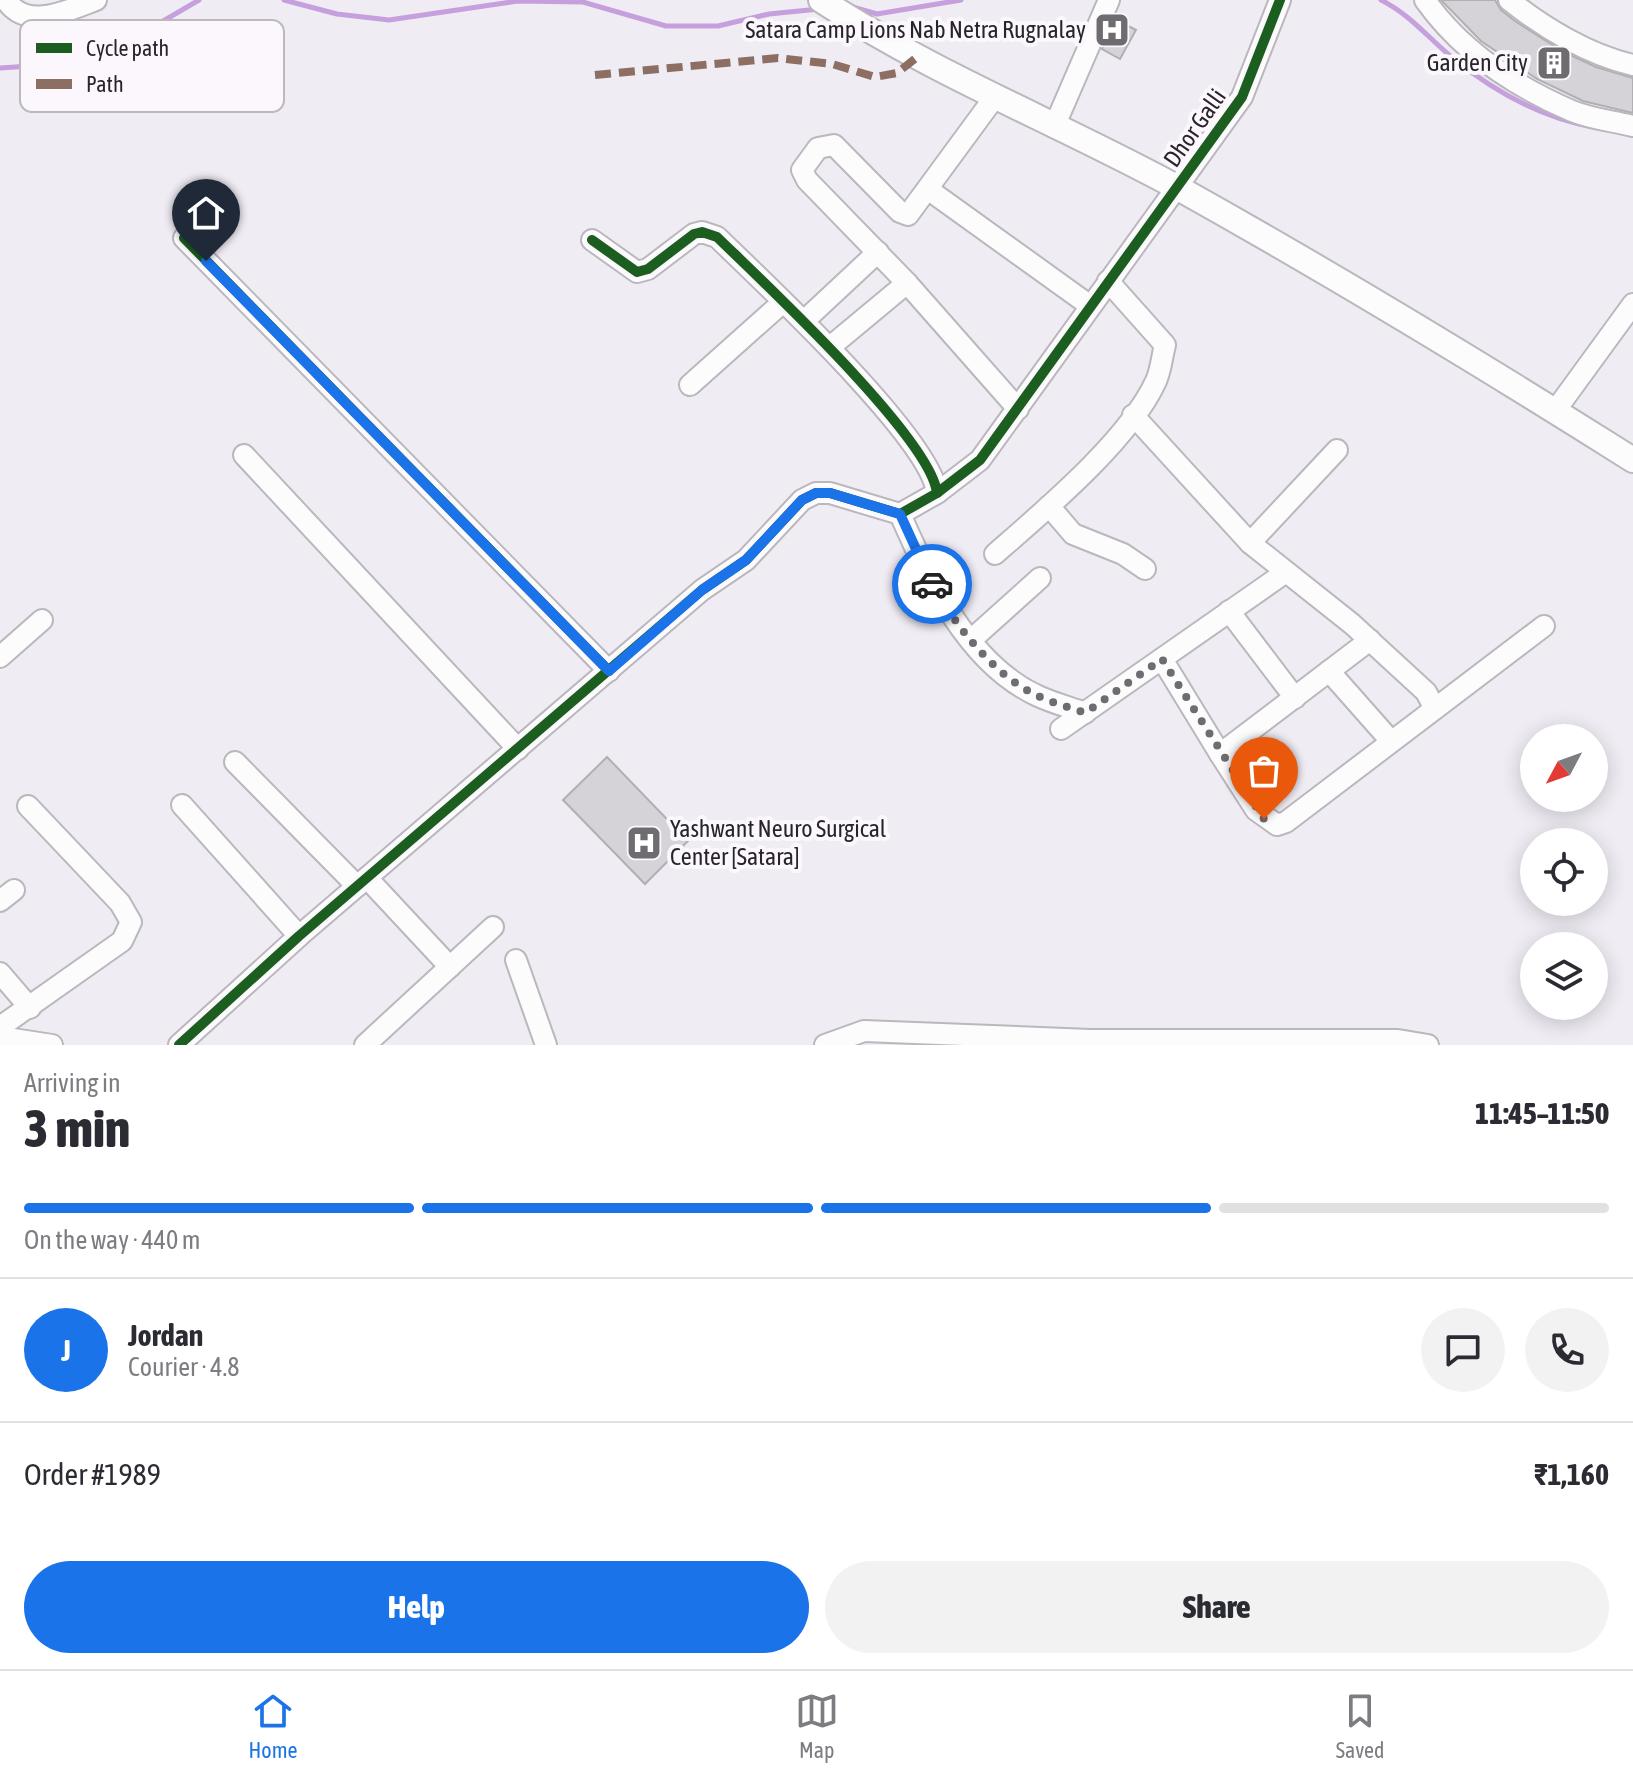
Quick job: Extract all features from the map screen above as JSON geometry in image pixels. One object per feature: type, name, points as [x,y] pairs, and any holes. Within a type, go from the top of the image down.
[{"type":"main road","points":[[821,0],[884,42],[1178,188],[1381,302],[1633,460]]},
{"type":"street","points":[[6,0],[17,14],[30,18],[96,0]]},
{"type":"street","points":[[1054,127],[1109,0]]},
{"type":"street","name":"Dhor Galli","points":[[900,514],[937,493],[980,460],[1018,409],[1089,305],[1242,97],[1280,0]]},
{"type":"street","points":[[1425,0],[1481,61],[1514,81],[1575,113],[1633,126]]},
{"type":"street","points":[[1521,4],[1609,60],[1633,65]]},
{"type":"street","points":[[994,98],[929,190],[905,216],[840,148],[828,144],[818,148],[804,163],[802,170],[807,180],[907,283],[1018,409]]},
{"type":"street","points":[[929,190],[1089,305]]},
{"type":"street","points":[[592,240],[637,272],[648,269],[694,234],[709,233],[830,347],[928,466],[937,493]]},
{"type":"street","points":[[184,238],[609,671]]},
{"type":"street","points":[[804,321],[878,252]]},
{"type":"street","points":[[995,554],[1049,506],[1133,415],[1156,381],[1165,345],[1108,281]]},
{"type":"street","points":[[830,347],[907,283]]},
{"type":"street","points":[[690,385],[783,302]]},
{"type":"street","points":[[1555,411],[1633,304]]},
{"type":"street","points":[[1133,415],[1250,543],[1370,640],[1426,692],[1434,707]]},
{"type":"street","points":[[1250,543],[1337,450]]},
{"type":"street","points":[[244,455],[518,749]]},
{"type":"street","points":[[179,1045],[299,936],[702,590],[746,560],[802,500],[816,493],[830,493],[900,514],[951,618],[971,640],[1012,680],[1037,696],[1085,713]]},
{"type":"street","points":[[1049,506],[1073,534],[1123,554],[1145,569]]},
{"type":"street","points":[[1061,729],[1286,572]]},
{"type":"street","points":[[971,640],[1040,578]]},
{"type":"street","points":[[1229,611],[1295,698]]},
{"type":"street","points":[[0,657],[42,620]]},
{"type":"street","points":[[1162,659],[1256,810],[1277,825],[1286,822],[1544,626]]},
{"type":"street","points":[[1220,754],[1370,640]]},
{"type":"street","points":[[1329,671],[1390,740]]},
{"type":"street","points":[[235,762],[450,967]]},
{"type":"street","points":[[182,805],[299,936]]},
{"type":"street","points":[[0,1027],[122,941],[131,922],[120,903],[28,806]]},
{"type":"street","points":[[365,1045],[493,927]]},
{"type":"street","points":[[516,960],[546,1045]]},
{"type":"street","points":[[0,973],[30,1008]]},
{"type":"street","points":[[835,1043],[864,1031],[1090,1040],[1398,1040],[1428,1045]]},
{"type":"street","points":[[0,1037],[52,1045]]},
{"type":"building","name":"Garden City","points":[[1441,0],[1495,0],[1501,10],[1515,21],[1562,51],[1596,67],[1633,78],[1633,113],[1583,101],[1537,79],[1481,41]]},
{"type":"building","points":[[1115,19],[1136,30],[1120,59],[1102,49]]},
{"type":"building","points":[[607,757],[688,841],[645,884],[563,800]]},
{"type":"waterway","points":[[165,20],[199,0]]},
{"type":"waterway","points":[[284,0],[337,14],[389,20],[518,1],[583,2],[666,26],[718,26],[769,14],[819,9]]},
{"type":"waterway","points":[[849,6],[877,14],[961,0]]},
{"type":"waterway","points":[[1381,0],[1411,20],[1469,71],[1502,92],[1555,117],[1593,127]]},
{"type":"waterway","points":[[0,68],[20,67]]},
{"type":"marked path","points":[[595,75],[778,58],[832,64],[875,77],[897,73],[916,58]]},
{"type":"cycle path","points":[[937,493],[980,460],[1242,97],[1280,0]]},
{"type":"cycle path","points":[[179,1045],[299,936],[702,590],[746,560],[802,500],[816,493],[830,493],[900,514],[937,493],[928,468],[877,399],[717,237],[702,232],[694,234],[648,269],[637,272],[592,240]]},
{"type":"cycle path","points":[[184,238],[609,671]]},
{"type":"way so far","points":[[932,584],[951,618],[1012,680],[1037,696],[1085,713],[1162,659],[1264,819]]},
{"type":"place","name":"Satara Camp Lions Nab Netra Rugnalay","points":[[1112,30]]},
{"type":"place","name":"Garden City","points":[[1554,63]]},
{"type":"place","name":"Yashwant Neuro Surgical Center [Satara]","points":[[644,843]]},
{"type":"route","points":[[206,261],[406,468],[609,671],[702,590],[746,560],[802,500],[816,493],[830,493],[900,514],[932,584]]}]
